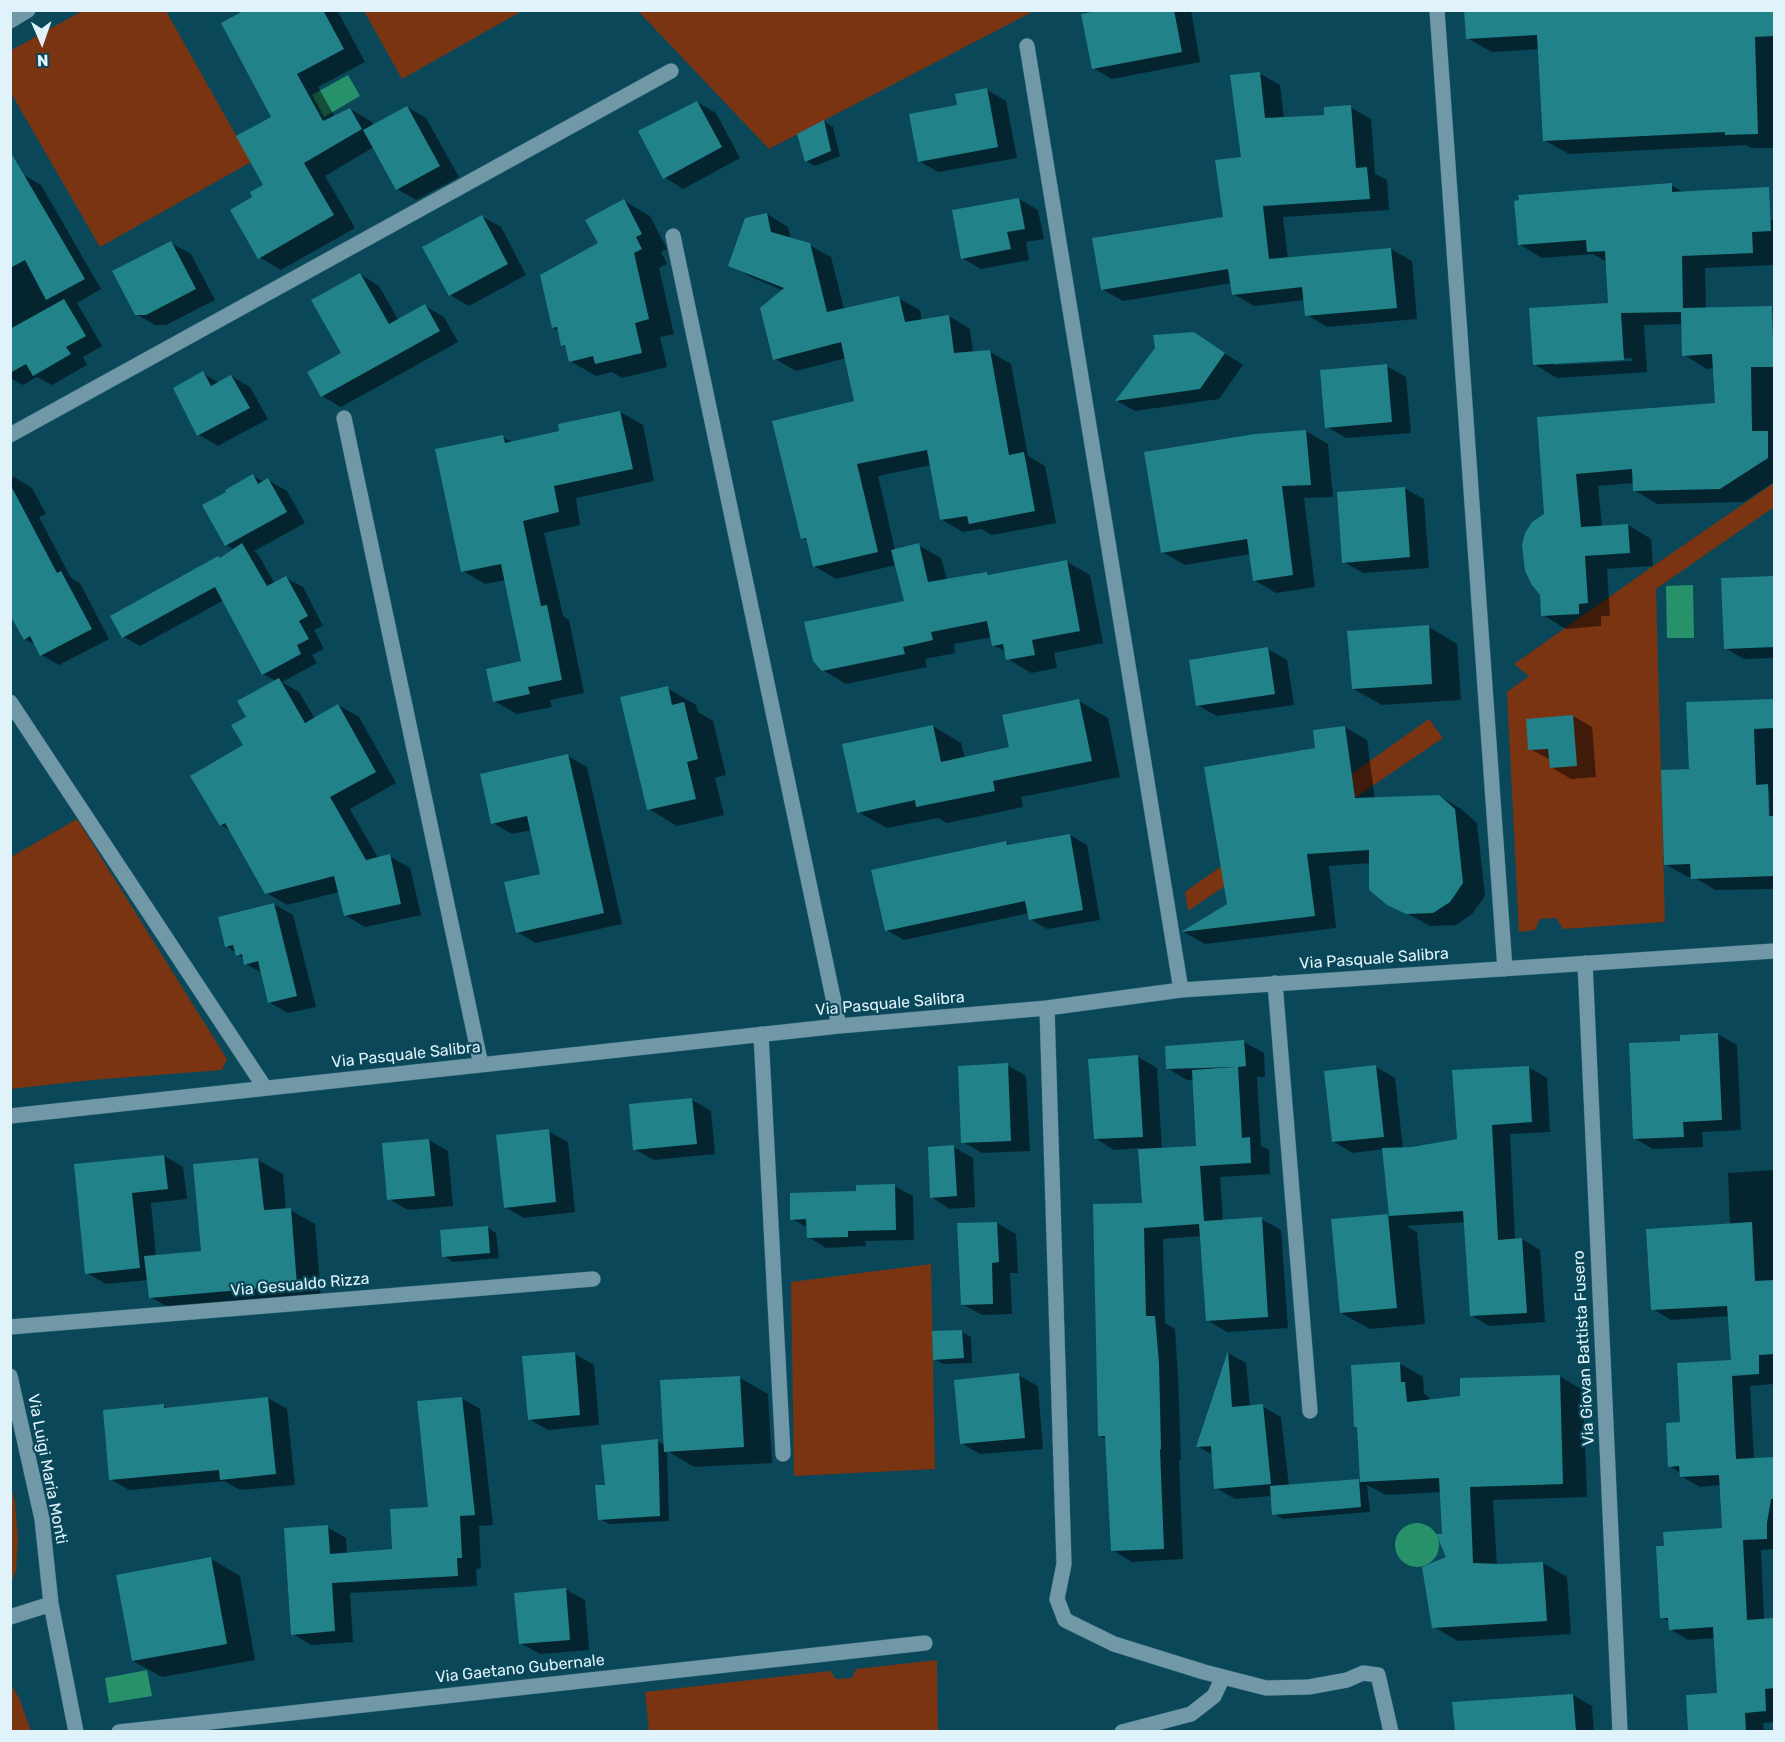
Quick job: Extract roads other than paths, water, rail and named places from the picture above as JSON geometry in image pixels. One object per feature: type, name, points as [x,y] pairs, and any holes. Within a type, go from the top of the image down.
[{"type":"street","points":[[10,21],[28,10]]},
{"type":"street","points":[[1437,10],[1505,969]]},
{"type":"street","points":[[1028,46],[1181,990]]},
{"type":"street","points":[[10,435],[670,71]]},
{"type":"street","points":[[673,236],[839,1026]]},
{"type":"street","points":[[344,418],[481,1065]]},
{"type":"street","points":[[10,702],[265,1088]]},
{"type":"street","name":"Via Pasquale Salibra","points":[[10,1116],[761,1034],[1047,1008],[1181,990],[1774,951]]},
{"type":"street","name":"Via Giovan Battista Fusero","points":[[1585,963],[1620,1731]]},
{"type":"street","points":[[1275,983],[1310,1411]]},
{"type":"street","points":[[1047,1008],[1064,1564],[1057,1599],[1065,1620],[1114,1644],[1266,1688],[1309,1687],[1347,1680],[1363,1673],[1378,1675],[1391,1731]]},
{"type":"street","points":[[761,1034],[783,1454]]},
{"type":"street","name":"Via Gesualdo Rizza","points":[[10,1327],[592,1279]]},
{"type":"street","name":"Via Luigi Maria Monti","points":[[10,1376],[42,1519],[51,1604],[76,1731]]},
{"type":"street","points":[[10,1617],[51,1604]]},
{"type":"street","name":"Via Gaetano Gubernale","points":[[119,1731],[926,1643]]},
{"type":"street","points":[[1122,1731],[1191,1714],[1214,1696],[1223,1677]]}]
